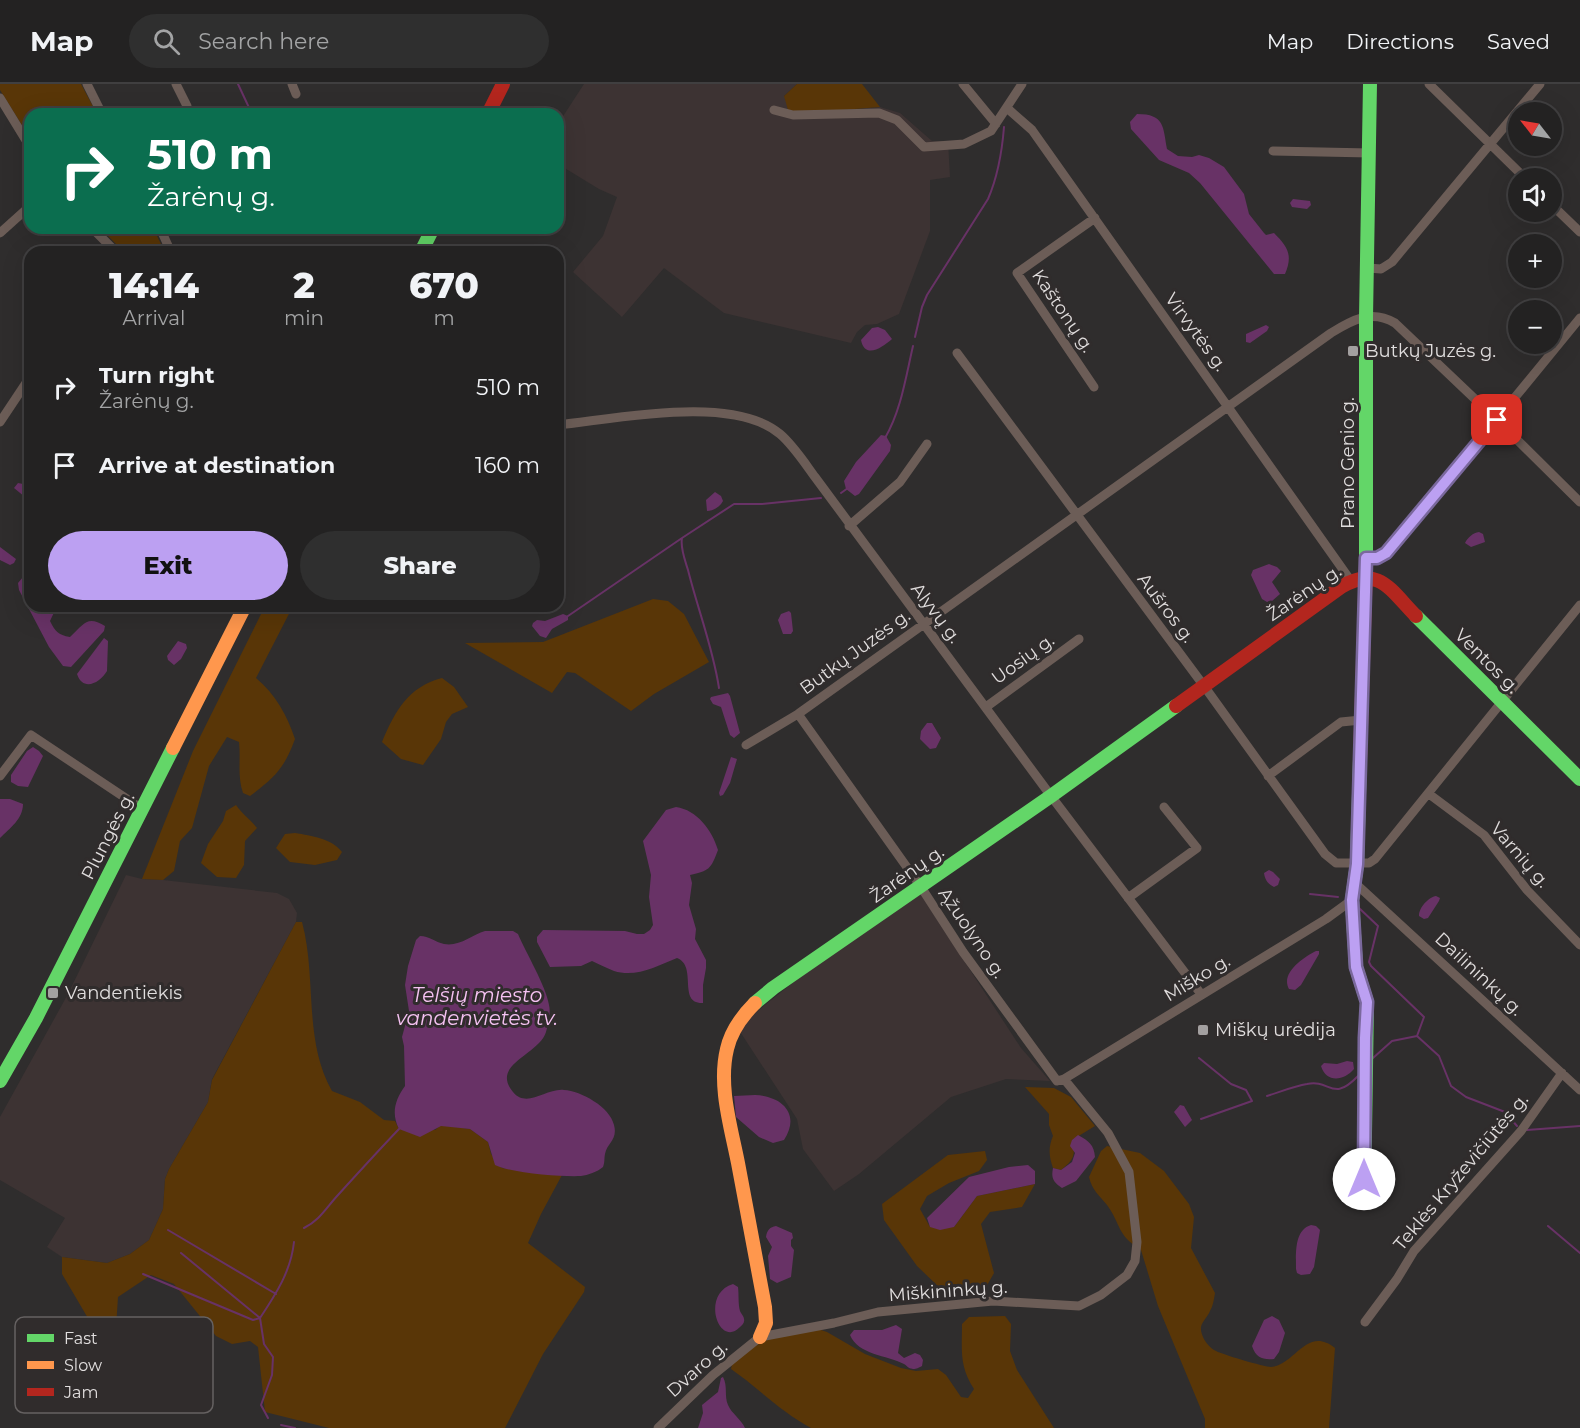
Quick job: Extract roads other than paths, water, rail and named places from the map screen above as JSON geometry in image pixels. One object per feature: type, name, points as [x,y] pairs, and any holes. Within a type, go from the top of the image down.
[{"type":"street","points":[[87,84],[99,108]]},
{"type":"street","points":[[176,84],[187,106]]},
{"type":"street","points":[[292,84],[296,94]]},
{"type":"street","points":[[491,108],[503,84]]},
{"type":"street","points":[[963,84],[996,124]]},
{"type":"street","points":[[774,110],[793,115],[879,113],[897,120],[924,147],[964,144],[991,131],[1022,84]]},
{"type":"street","name":"Prano Genio g.","points":[[1364,1200],[1367,1002],[1356,967],[1352,900],[1357,864],[1366,577],[1366,317],[1370,84]]},
{"type":"street","points":[[1429,84],[1514,168]]},
{"type":"street","points":[[1368,268],[1381,269],[1392,262],[1540,84]]},
{"type":"street","points":[[0,98],[24,137]]},
{"type":"street","name":"Virvytės g.","points":[[1007,108],[1032,130],[1351,581]]},
{"type":"street","points":[[1274,151],[1370,153]]},
{"type":"street","points":[[0,233],[24,211]]},
{"type":"street","points":[[1562,215],[1580,232]]},
{"type":"street","name":"Kaštonų g.","points":[[1094,387],[1017,273],[1095,218]]},
{"type":"street","points":[[98,234],[110,246]]},
{"type":"street","points":[[1366,317],[1381,316],[1395,323],[1580,502]]},
{"type":"street","name":"Butkų Juzės g.","points":[[746,746],[798,714],[1331,333],[1346,324],[1366,317]]},
{"type":"street","points":[[1366,558],[1377,558],[1386,553],[1580,318]]},
{"type":"street","name":"Aušros g.","points":[[957,353],[1330,860],[1343,864],[1357,864]]},
{"type":"street","points":[[0,422],[24,386]]},
{"type":"street","name":"Alyvų g.","points":[[564,424],[700,411],[741,415],[762,423],[780,434],[815,477],[849,526],[1201,994]]},
{"type":"street","points":[[849,526],[895,487],[927,444]]},
{"type":"street","name":"Žarėnų g.","points":[[760,1337],[766,1323],[765,1307],[731,1124],[725,1071],[726,1050],[740,1019],[759,999],[1051,796],[1351,581],[1366,577]]},
{"type":"street","name":"Ventos g.","points":[[1366,577],[1377,578],[1389,588],[1580,779]]},
{"type":"street","points":[[1357,864],[1375,860],[1580,605]]},
{"type":"street","name":"Plungės g.","points":[[0,1080],[36,1018],[242,612]]},
{"type":"street","name":"Uosių g.","points":[[986,707],[1079,639]]},
{"type":"street","name":"Ąžuolyno g.","points":[[798,714],[921,887],[963,952],[1060,1080]]},
{"type":"street","points":[[1268,776],[1341,722],[1361,720]]},
{"type":"street","points":[[0,776],[31,735],[142,808]]},
{"type":"street","name":"Varnių g.","points":[[1429,795],[1484,836],[1527,890],[1580,945]]},
{"type":"street","points":[[1128,898],[1197,848],[1164,807]]},
{"type":"street","name":"Dailininkų g.","points":[[1355,883],[1580,1090]]},
{"type":"street","name":"Miško g.","points":[[1060,1080],[1326,920],[1352,900]]},
{"type":"street","name":"Teklės Kryževičiūtės g.","points":[[1365,1322],[1397,1279],[1414,1251],[1521,1131],[1562,1073]]},
{"type":"street","name":"Miškininkų g.","points":[[760,1337],[878,1312],[993,1301],[1079,1306],[1101,1295],[1127,1275],[1135,1261],[1137,1242],[1129,1172],[1108,1133],[1060,1080]]},
{"type":"street","name":"Dvaro g.","points":[[658,1428],[712,1375],[760,1337]]},
{"type":"water","points":[[1137,114],[1158,119],[1163,128],[1167,149],[1178,156],[1199,155],[1224,167],[1244,194],[1249,214],[1266,235],[1274,233],[1286,247],[1289,262],[1285,274],[1274,274],[1200,183],[1189,173],[1159,160],[1131,129],[1130,122]]},
{"type":"water","points":[[1293,199],[1310,201],[1311,205],[1307,209],[1292,207],[1290,203]]},
{"type":"water","points":[[1266,325],[1269,327],[1267,331],[1250,343],[1246,342],[1246,334]]},
{"type":"water","points":[[878,327],[885,330],[892,339],[870,351],[863,346],[861,340],[872,328]]},
{"type":"water","points":[[881,435],[886,436],[891,445],[890,451],[859,494],[855,496],[846,489],[844,481],[856,462]]},
{"type":"water","points":[[18,483],[23,484],[24,496],[14,488]]},
{"type":"water","points":[[715,492],[721,496],[723,501],[716,508],[707,511],[706,500]]},
{"type":"water","points":[[1479,532],[1483,534],[1485,542],[1471,547],[1465,543],[1471,536]]},
{"type":"water","points":[[0,547],[16,559],[14,563],[10,565],[0,560]]},
{"type":"water","points":[[1269,564],[1281,571],[1272,582],[1280,594],[1267,602],[1262,599],[1251,575],[1253,570]]},
{"type":"water","points":[[24,577],[24,600],[19,590],[18,583]]},
{"type":"water","points":[[789,611],[793,631],[791,634],[783,634],[778,620],[781,614]]},
{"type":"water","points":[[31,612],[54,612],[50,621],[55,630],[70,637],[82,625],[90,621],[105,626],[104,631],[71,667],[63,666],[49,647]]},
{"type":"water","points":[[563,614],[568,616],[568,620],[552,629],[546,638],[540,636],[532,626],[537,620],[545,621]]},
{"type":"water","points":[[104,638],[108,641],[107,671],[92,684],[83,683],[77,674]]},
{"type":"water","points":[[178,641],[186,644],[187,648],[181,659],[174,665],[167,656]]},
{"type":"water","points":[[728,693],[740,733],[734,738],[730,735],[721,707],[713,704],[710,699]]},
{"type":"water","points":[[927,723],[932,723],[941,738],[936,748],[930,749],[920,739],[921,731]]},
{"type":"water","points":[[33,747],[43,756],[28,787],[18,786],[11,782],[11,775],[27,751]]},
{"type":"water","points":[[731,757],[737,759],[730,783],[720,796],[719,793]]},
{"type":"water","points":[[0,799],[10,799],[23,804],[18,819],[0,838]]},
{"type":"water","points":[[676,807],[691,812],[703,822],[718,850],[708,868],[690,875],[692,883],[689,905],[696,929],[695,939],[706,960],[703,1003],[695,1002],[691,998],[686,969],[683,962],[677,958],[646,970],[630,973],[614,971],[592,961],[581,966],[550,967],[537,942],[537,937],[543,930],[625,931],[644,934],[650,930],[653,925],[649,897],[651,875],[643,841],[666,810]]},
{"type":"water","points":[[1269,870],[1280,879],[1278,885],[1274,887],[1267,882],[1264,875]]},
{"type":"water","points":[[1436,896],[1440,898],[1439,901],[1428,918],[1424,919],[1419,916],[1425,903]]},
{"type":"water","name":"Telšių miesto vandenvietės tv.","points":[[485,931],[513,931],[518,934],[544,989],[550,1008],[547,1029],[542,1040],[511,1067],[507,1074],[508,1082],[513,1092],[524,1099],[557,1090],[571,1091],[594,1101],[607,1112],[614,1125],[615,1134],[606,1150],[603,1167],[595,1172],[584,1176],[573,1176],[537,1174],[503,1168],[495,1165],[488,1142],[470,1129],[441,1126],[420,1137],[399,1129],[395,1112],[399,1096],[405,1086],[402,1037],[409,1011],[405,985],[416,940],[423,936],[444,944],[455,944]]},
{"type":"water","points":[[1319,951],[1319,954],[1301,985],[1295,990],[1289,989],[1287,983],[1290,972],[1300,961]]},
{"type":"water","points":[[1353,1062],[1354,1069],[1340,1078],[1331,1078],[1323,1072],[1321,1066],[1324,1063],[1337,1064]]},
{"type":"water","points":[[755,1095],[773,1099],[786,1108],[790,1122],[789,1131],[784,1140],[773,1143],[759,1137],[736,1117],[734,1096]]},
{"type":"water","points":[[1180,1105],[1184,1106],[1192,1120],[1185,1127],[1174,1112]]},
{"type":"water","points":[[1078,1135],[1090,1144],[1095,1157],[1076,1181],[1062,1188],[1053,1180],[1053,1168],[1061,1170],[1072,1162],[1075,1153],[1070,1146],[1072,1140]]},
{"type":"water","points":[[1028,1165],[1035,1171],[1035,1184],[977,1196],[954,1227],[940,1230],[930,1227],[927,1218],[969,1177],[1009,1167]]},
{"type":"water","points":[[1311,1225],[1320,1230],[1314,1267],[1310,1274],[1301,1275],[1296,1269],[1297,1243],[1301,1232]]},
{"type":"water","points":[[776,1226],[792,1233],[791,1246],[794,1250],[791,1277],[777,1283],[770,1279],[768,1256],[772,1247],[766,1237],[769,1229]]},
{"type":"water","points":[[733,1284],[738,1287],[739,1308],[744,1317],[744,1323],[732,1332],[725,1331],[720,1326],[715,1308],[717,1298],[723,1290]]},
{"type":"water","points":[[1272,1316],[1279,1320],[1285,1333],[1279,1352],[1274,1359],[1266,1359],[1258,1356],[1252,1346],[1264,1320]]},
{"type":"water","points":[[896,1325],[902,1329],[898,1353],[904,1358],[915,1353],[920,1355],[923,1360],[922,1366],[917,1369],[911,1369],[897,1361],[866,1351],[854,1342],[850,1335],[854,1330],[882,1330]]},
{"type":"water","points":[[723,1377],[728,1405],[745,1428],[698,1428],[703,1413],[702,1405],[718,1392]]},
{"type":"waterway","points":[[238,84],[249,108]]},
{"type":"waterway","points":[[915,337],[927,295],[988,199],[999,164],[1004,127]]},
{"type":"waterway","points":[[885,438],[899,405],[913,346]]},
{"type":"waterway","points":[[841,493],[848,488]]},
{"type":"waterway","points":[[719,688],[683,554],[682,538],[734,504],[762,504],[821,498]]},
{"type":"waterway","points":[[568,616],[682,538]]},
{"type":"waterway","points":[[1310,894],[1338,897]]},
{"type":"waterway","points":[[1359,908],[1378,926],[1369,962],[1371,966],[1424,1017],[1417,1036]]},
{"type":"waterway","points":[[1373,1058],[1392,1041],[1417,1036],[1439,1056],[1451,1086],[1466,1097],[1505,1112],[1517,1126]]},
{"type":"waterway","points":[[1199,1058],[1231,1084],[1246,1090],[1252,1101],[1201,1119]]},
{"type":"waterway","points":[[1267,1096],[1315,1083],[1337,1089],[1342,1088],[1358,1076]]},
{"type":"waterway","points":[[1527,1130],[1580,1126]]},
{"type":"waterway","points":[[304,1228],[319,1217],[399,1129]]},
{"type":"waterway","points":[[1548,1226],[1580,1253]]},
{"type":"waterway","points":[[168,1230],[276,1294]]},
{"type":"waterway","points":[[268,1418],[261,1405],[272,1375],[273,1357],[264,1344],[260,1318],[286,1272],[294,1242]]},
{"type":"waterway","points":[[181,1253],[260,1318]]},
{"type":"waterway","points":[[143,1274],[253,1320],[260,1318]]},
{"type":"waterway","points":[[281,1425],[295,1428]]},
{"type":"place","name":"Butkų Juzės g.","points":[[1353,351]]},
{"type":"place","name":"Vandentiekis","points":[[53,993]]},
{"type":"place","name":"Miškų urėdija","points":[[1203,1030]]}]
